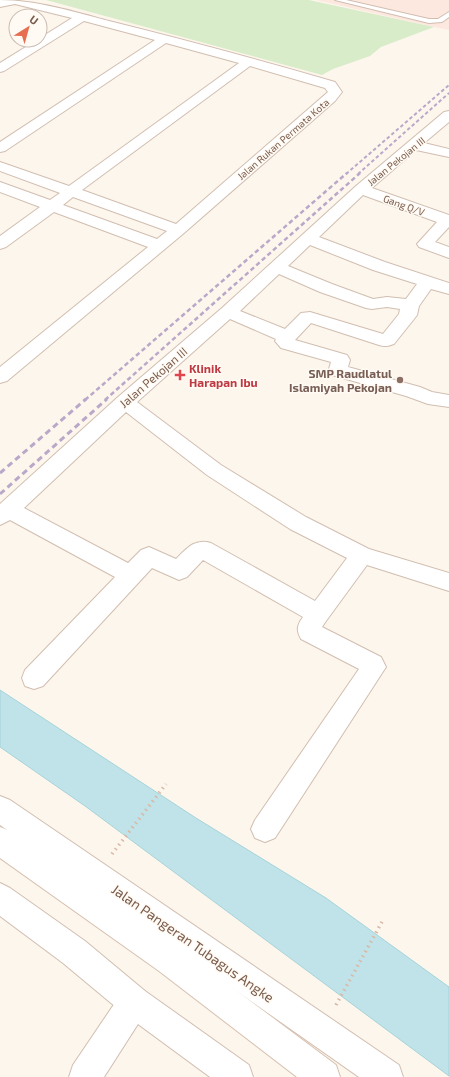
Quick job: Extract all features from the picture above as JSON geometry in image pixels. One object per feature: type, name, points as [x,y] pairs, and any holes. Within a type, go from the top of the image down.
[{"type":"street","name":"Jalan Rukan Permata Kota","points":[[0,4],[15,0],[83,17],[249,61],[330,85],[335,92],[330,98],[178,230],[0,377]]},
{"type":"street","points":[[0,68],[83,17]]},
{"type":"street","points":[[0,148],[164,39]]},
{"type":"street","points":[[0,244],[249,61]]},
{"type":"street","name":"Jalan Pekojan III","points":[[4,513],[125,402],[228,312],[361,189],[415,145],[445,123]]},
{"type":"street","points":[[415,145],[449,153]]},
{"type":"street","points":[[0,166],[178,230]]},
{"type":"street","points":[[0,187],[158,245]]},
{"type":"street","name":"Gang Q/V","points":[[361,189],[446,226]]},
{"type":"street","points":[[446,226],[425,244],[449,253]]},
{"type":"street","points":[[307,238],[379,266],[449,288]]},
{"type":"street","points":[[276,267],[326,288],[372,304],[387,302],[410,305]]},
{"type":"street","points":[[428,282],[410,305],[408,315],[388,340],[385,341],[307,317],[284,341],[287,344],[341,360],[338,369],[339,371],[413,391],[428,398],[449,400]]},
{"type":"street","points":[[228,312],[288,337]]},
{"type":"street","points":[[125,402],[214,470],[298,523],[362,555],[449,582]]},
{"type":"street","points":[[4,513],[130,576]]},
{"type":"street","points":[[34,678],[149,556],[180,571],[199,550],[203,549],[318,614]]},
{"type":"street","points":[[265,829],[374,667],[372,664],[309,632],[308,627],[362,555]]},
{"type":"street","name":"Jalan Pangeran Tubagus Angke","points":[[0,809],[387,1077]]},
{"type":"street","points":[[0,841],[170,960],[324,1077]]},
{"type":"street","points":[[0,898],[74,952],[134,1002],[237,1077]]},
{"type":"street","points":[[85,1077],[134,1002]]},
{"type":"lane","points":[[338,0],[429,21],[440,21],[449,14]]},
{"type":"path","points":[[113,853],[166,784]]},
{"type":"path","points":[[335,1007],[383,920]]},
{"type":"shaded area","points":[[316,0],[449,0],[449,30],[434,27]]},
{"type":"green space","points":[[46,0],[309,0],[434,27],[381,47],[370,56],[333,69],[322,75]]},
{"type":"water","points":[[0,690],[196,818],[326,898],[449,987],[449,1076],[85,806],[0,747]]},
{"type":"railway","points":[[346,174],[449,85]]},
{"type":"railway","points":[[358,174],[449,93]]},
{"type":"railway","points":[[85,400],[347,173]]},
{"type":"railway","points":[[105,400],[360,173]]},
{"type":"railway","points":[[0,473],[86,399]]},
{"type":"railway","points":[[0,494],[107,399]]},
{"type":"place","name":"Klinik Harapan Ibu","points":[[180,375]]},
{"type":"place","name":"SMP Raudlatul Islamiyah Pekojan","points":[[400,380]]}]
